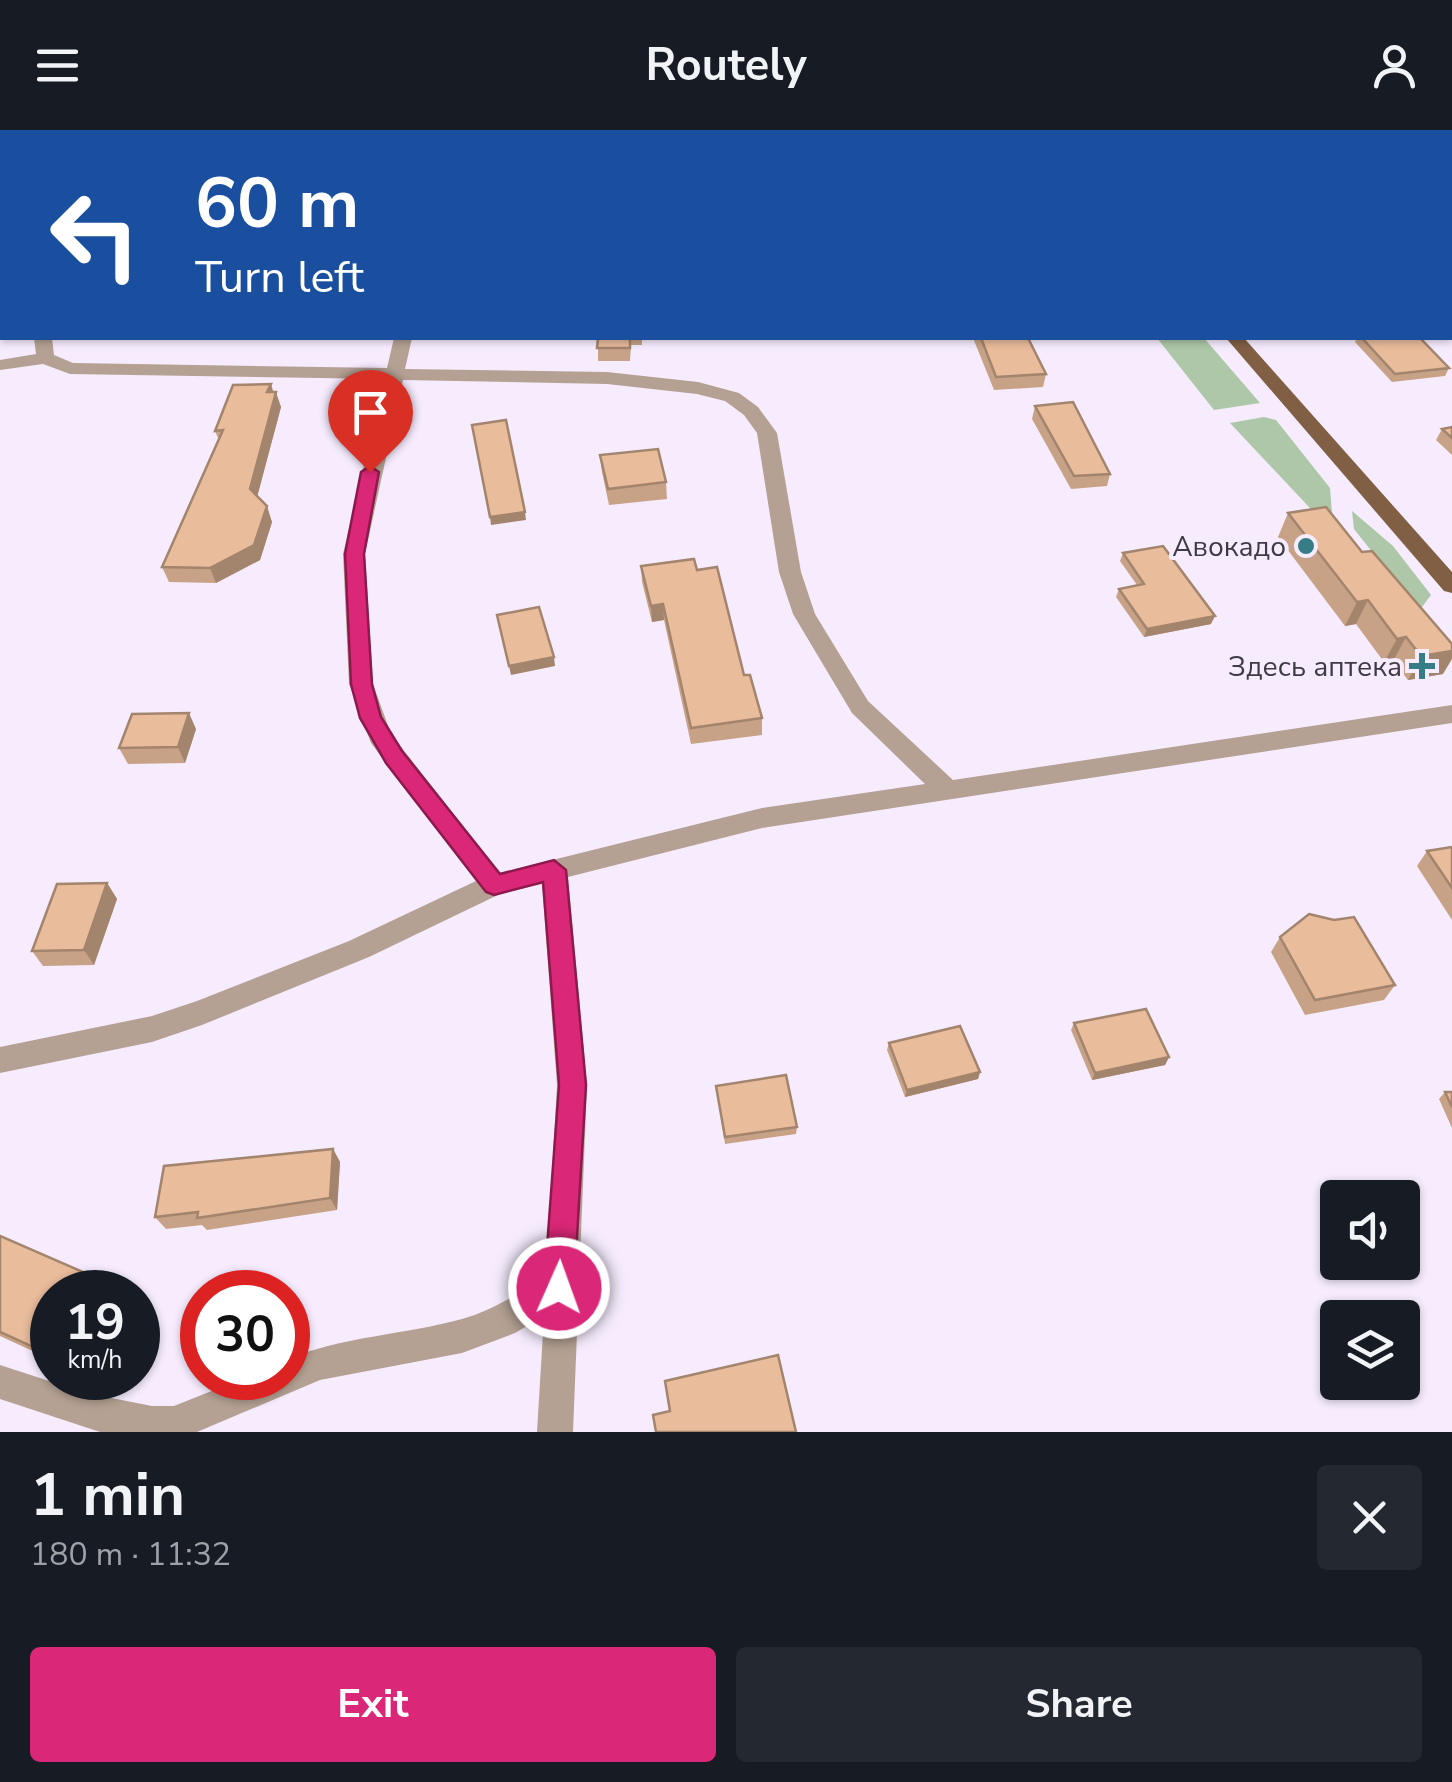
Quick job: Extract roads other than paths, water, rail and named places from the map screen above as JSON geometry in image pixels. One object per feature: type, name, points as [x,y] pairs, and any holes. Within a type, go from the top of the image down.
[{"type":"main road","points":[[1237,340],[1452,586]]},
{"type":"street","points":[[42,340],[44,358]]},
{"type":"street","points":[[403,340],[354,554],[361,684],[380,737],[494,885]]},
{"type":"street","points":[[0,365],[44,358],[70,368],[96,370],[395,371],[639,380],[723,394],[746,406],[764,426],[774,455],[790,572],[804,614],[860,707],[947,789]]},
{"type":"street","points":[[0,1060],[152,1029],[202,1012],[343,956],[494,885],[762,818],[1452,714]]},
{"type":"street","points":[[554,870],[572,1085],[554,1432]]},
{"type":"street","points":[[0,1382],[109,1416],[174,1424],[320,1363],[462,1336],[503,1321],[559,1288]]},
{"type":"place","name":"Авокадо","points":[[1306,546]]},
{"type":"place","name":"Здесь аптека","points":[[1422,666]]}]
